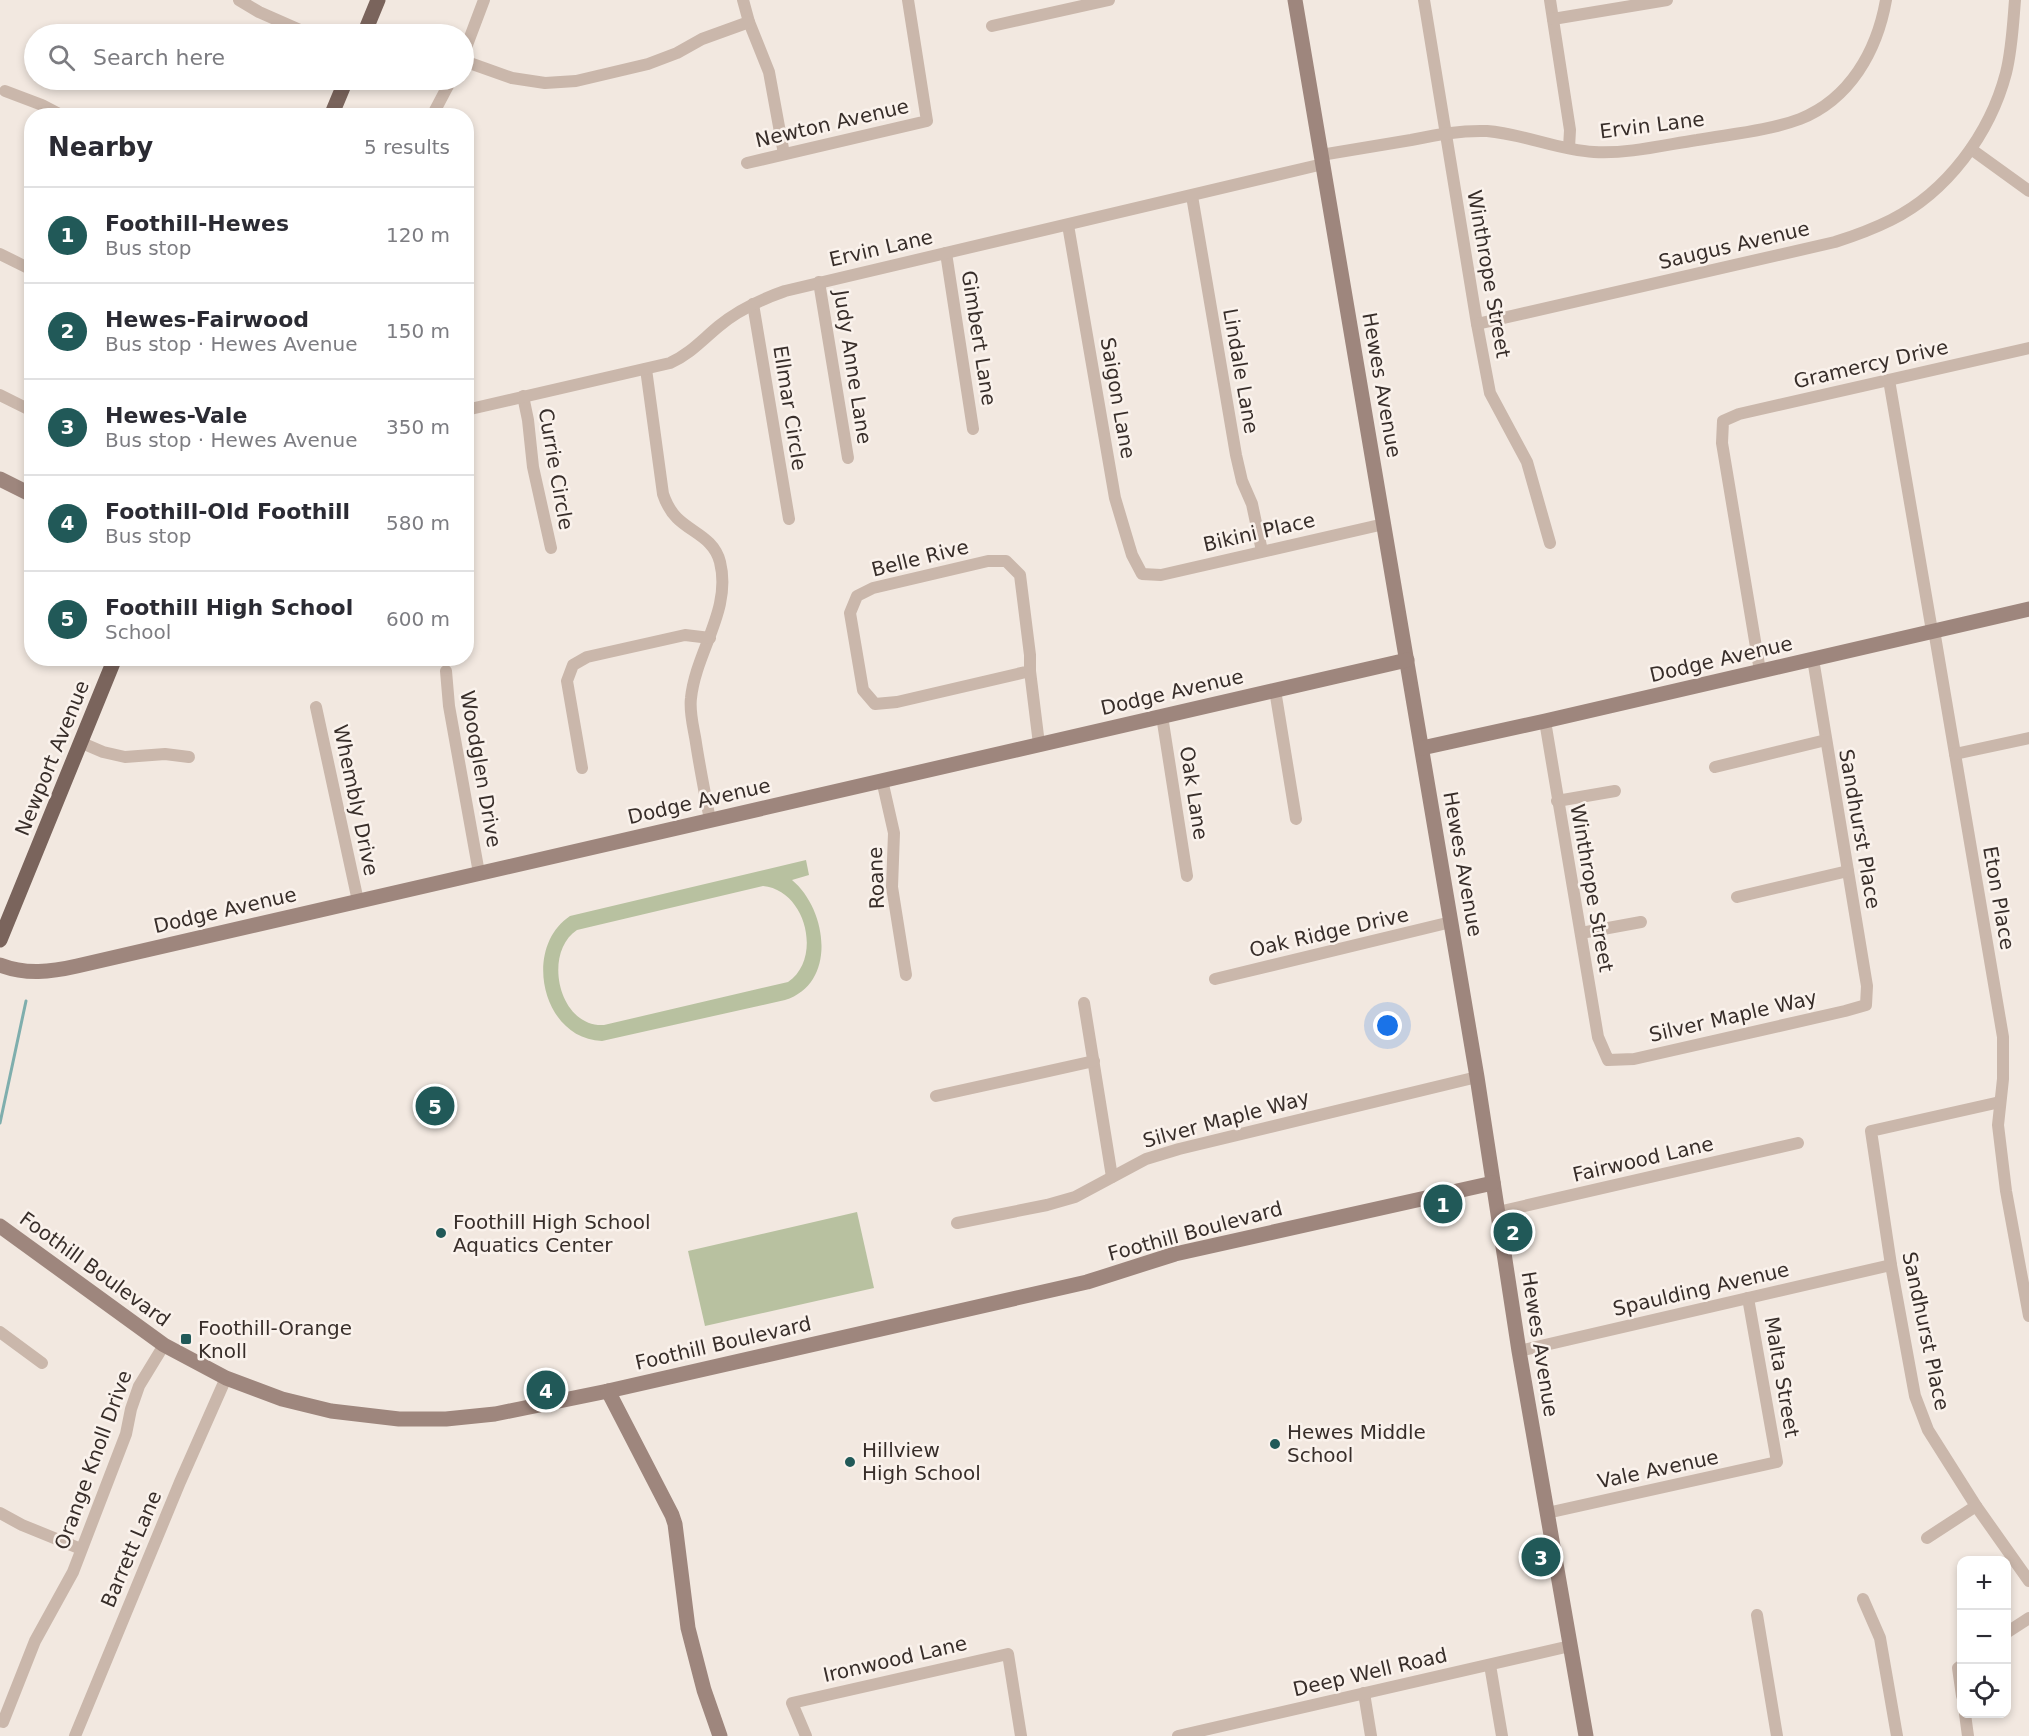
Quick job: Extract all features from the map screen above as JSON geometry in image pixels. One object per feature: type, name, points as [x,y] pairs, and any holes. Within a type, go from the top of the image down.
[{"type":"main road","points":[[368,24],[378,0]]},
{"type":"main road","points":[[335,108],[342,90]]},
{"type":"main road","name":"Newport Avenue","points":[[0,940],[112,666]]},
{"type":"street","points":[[239,0],[286,24]]},
{"type":"street","points":[[474,26],[484,0]]},
{"type":"street","points":[[743,0],[749,22],[769,72],[784,154]]},
{"type":"street","name":"Newton Avenue","points":[[747,163],[927,121],[908,0]]},
{"type":"street","points":[[992,26],[1080,3],[1109,0]]},
{"type":"street","name":"Hewes Avenue","points":[[1295,0],[1477,1077],[1519,1351],[1586,1736]]},
{"type":"street","name":"Winthrope Street","points":[[1424,0],[1490,393],[1527,462],[1550,543]]},
{"type":"street","points":[[1550,0],[1570,130],[1569,148]]},
{"type":"street","points":[[1553,19],[1667,0]]},
{"type":"street","name":"Ervin Lane","points":[[474,408],[670,363],[685,356],[718,326],[753,304],[785,291],[1192,196],[1322,159],[1446,134],[1488,131],[1593,152],[1623,152],[1765,129],[1800,119],[1825,106],[1842,92],[1856,74],[1874,44],[1882,24],[1886,0]]},
{"type":"street","name":"Saugus Avenue","points":[[1477,324],[1835,242],[1892,220],[1922,200],[1952,172],[1971,149],[1989,118],[2007,72],[2015,0]]},
{"type":"street","points":[[474,65],[512,78],[545,83],[576,81],[648,64],[678,53],[702,39],[749,22]]},
{"type":"street","points":[[436,108],[446,90]]},
{"type":"street","points":[[5,91],[48,108]]},
{"type":"street","points":[[1971,149],[2029,191]]},
{"type":"street","name":"Lindale Lane","points":[[1192,196],[1236,455],[1242,481],[1252,504],[1262,550]]},
{"type":"street","name":"Saigon Lane","points":[[1068,225],[1115,498],[1132,555],[1142,574]]},
{"type":"street","name":"Gimbert Lane","points":[[946,253],[973,429]]},
{"type":"street","points":[[0,254],[24,266]]},
{"type":"street","name":"Judy Anne Lane","points":[[819,282],[848,458]]},
{"type":"street","name":"Ellmar Circle","points":[[753,304],[789,519]]},
{"type":"street","name":"Gramercy Drive","points":[[1760,671],[1722,443],[1723,421],[1739,414],[2029,348]]},
{"type":"street","points":[[646,369],[663,494],[668,507],[677,519],[703,536],[715,548],[720,562],[722,596],[710,638],[700,657],[693,679],[690,702],[710,820]]},
{"type":"street","name":"Eton Place","points":[[1889,380],[2003,1037],[2003,1079],[1998,1125],[2005,1180],[2029,1316]]},
{"type":"street","points":[[0,395],[24,407]]},
{"type":"street","name":"Currie Circle","points":[[523,396],[533,467],[551,548]]},
{"type":"street","points":[[0,479],[24,491]]},
{"type":"street","name":"Bikini Place","points":[[1142,574],[1161,575],[1262,550],[1384,524]]},
{"type":"street","name":"Belle Rive","points":[[1030,671],[897,702],[875,704],[863,690],[850,613],[857,596],[873,588],[988,561],[1006,561],[1020,575],[1039,744]]},
{"type":"street","name":"Dodge Avenue","points":[[1422,748],[2029,609]]},
{"type":"street","points":[[582,768],[567,681],[573,665],[587,657],[685,635],[710,638]]},
{"type":"street","name":"Sandhurst Place","points":[[1813,659],[1867,986],[1866,1005]]},
{"type":"street","name":"Dodge Avenue","points":[[0,965],[27,972],[63,969],[1407,660]]},
{"type":"street","name":"Woodglen Drive","points":[[446,671],[449,706],[479,873]]},
{"type":"street","points":[[1275,690],[1296,819]]},
{"type":"street","name":"Whembly Drive","points":[[316,707],[358,901]]},
{"type":"street","name":"Oak Lane","points":[[1162,716],[1187,876]]},
{"type":"street","name":"Winthrope Street","points":[[1545,721],[1598,1037],[1608,1060]]},
{"type":"street","points":[[1955,754],[2029,738]]},
{"type":"street","points":[[1715,767],[1826,740]]},
{"type":"street","points":[[82,743],[103,752],[125,757],[165,753],[189,757]]},
{"type":"street","name":"Roane","points":[[882,780],[894,833],[892,887],[906,975]]},
{"type":"street","points":[[1557,801],[1616,791]]},
{"type":"street","points":[[1737,897],[1848,871]]},
{"type":"street","name":"Oak Ridge Drive","points":[[1215,979],[1451,922]]},
{"type":"street","points":[[1581,933],[1641,922]]},
{"type":"street","points":[[1084,1003],[1112,1177]]},
{"type":"street","name":"Silver Maple Way","points":[[1608,1060],[1634,1059],[1866,1005]]},
{"type":"street","points":[[936,1096],[1094,1061]]},
{"type":"street","name":"Silver Maple Way","points":[[957,1223],[1075,1197],[1146,1159],[1179,1149],[1477,1077]]},
{"type":"street","name":"Sandhurst Place","points":[[2000,1102],[1871,1131],[1891,1265],[1915,1396],[1928,1430],[1976,1506],[2029,1581]]},
{"type":"street","name":"Fairwood Lane","points":[[1498,1212],[1798,1143]]},
{"type":"street","name":"Foothill Boulevard","points":[[0,1226],[164,1345],[226,1378],[282,1399],[332,1411],[378,1417],[446,1419],[487,1415],[608,1391],[1087,1282],[1186,1252],[1493,1184]]},
{"type":"street","name":"Spaulding Avenue","points":[[1519,1351],[1891,1265]]},
{"type":"street","name":"Malta Street","points":[[1748,1298],[1777,1462]]},
{"type":"street","points":[[0,1332],[42,1363]]},
{"type":"street","name":"Orange Knoll Drive","points":[[3,1722],[35,1641],[73,1572],[126,1434],[131,1408],[139,1386],[164,1345]]},
{"type":"street","name":"Barrett Lane","points":[[75,1736],[180,1482],[226,1378]]},
{"type":"street","points":[[608,1391],[666,1502],[675,1524],[688,1628],[704,1690],[720,1736]]},
{"type":"street","name":"Vale Avenue","points":[[1547,1513],[1777,1462]]},
{"type":"street","points":[[1927,1538],[1976,1506]]},
{"type":"street","points":[[0,1513],[22,1526],[81,1549]]},
{"type":"street","points":[[1863,1599],[1880,1638],[1897,1736]]},
{"type":"street","points":[[1757,1615],[1777,1736]]},
{"type":"street","points":[[2011,1630],[2029,1618]]},
{"type":"street","name":"Deep Well Road","points":[[1178,1736],[1570,1646]]},
{"type":"street","name":"Ironwood Lane","points":[[806,1736],[792,1703],[1008,1654],[1022,1736]]},
{"type":"street","points":[[1490,1665],[1502,1736]]},
{"type":"street","points":[[1364,1693],[1371,1736]]},
{"type":"street","points":[[1966,1718],[1968,1736]]},
{"type":"green space","points":[[806,860],[809,875],[792,880],[804,893],[819,926],[822,944],[820,962],[813,978],[802,991],[785,1000],[602,1041],[581,1036],[565,1025],[553,1009],[546,990],[543,969],[546,949],[555,930],[570,916]],"holes":[[[763,886],[778,890],[790,899],[799,912],[805,926],[807,942],[805,957],[799,971],[788,982],[604,1025],[588,1023],[576,1015],[566,1002],[560,987],[558,971],[560,955],[566,941],[577,930]]]},
{"type":"green space","points":[[857,1212],[874,1288],[705,1326],[688,1251]]},
{"type":"waterway","points":[[0,1123],[26,1001]]},
{"type":"place","name":"Foothill High School","points":[[435,1106]]},
{"type":"place","name":"Foothill-Hewes","points":[[1443,1204]]},
{"type":"place","name":"Hewes-Fairwood","points":[[1513,1232]]},
{"type":"place","name":"Foothill High School Aquatics Center","points":[[441,1233]]},
{"type":"place","name":"Foothill-Orange Knoll","points":[[186,1339]]},
{"type":"place","name":"Foothill-Old Foothill","points":[[546,1390]]},
{"type":"place","name":"Hewes Middle School","points":[[1275,1444]]},
{"type":"place","name":"Hillview High School","points":[[850,1462]]},
{"type":"place","name":"Hewes-Vale","points":[[1541,1557]]}]
